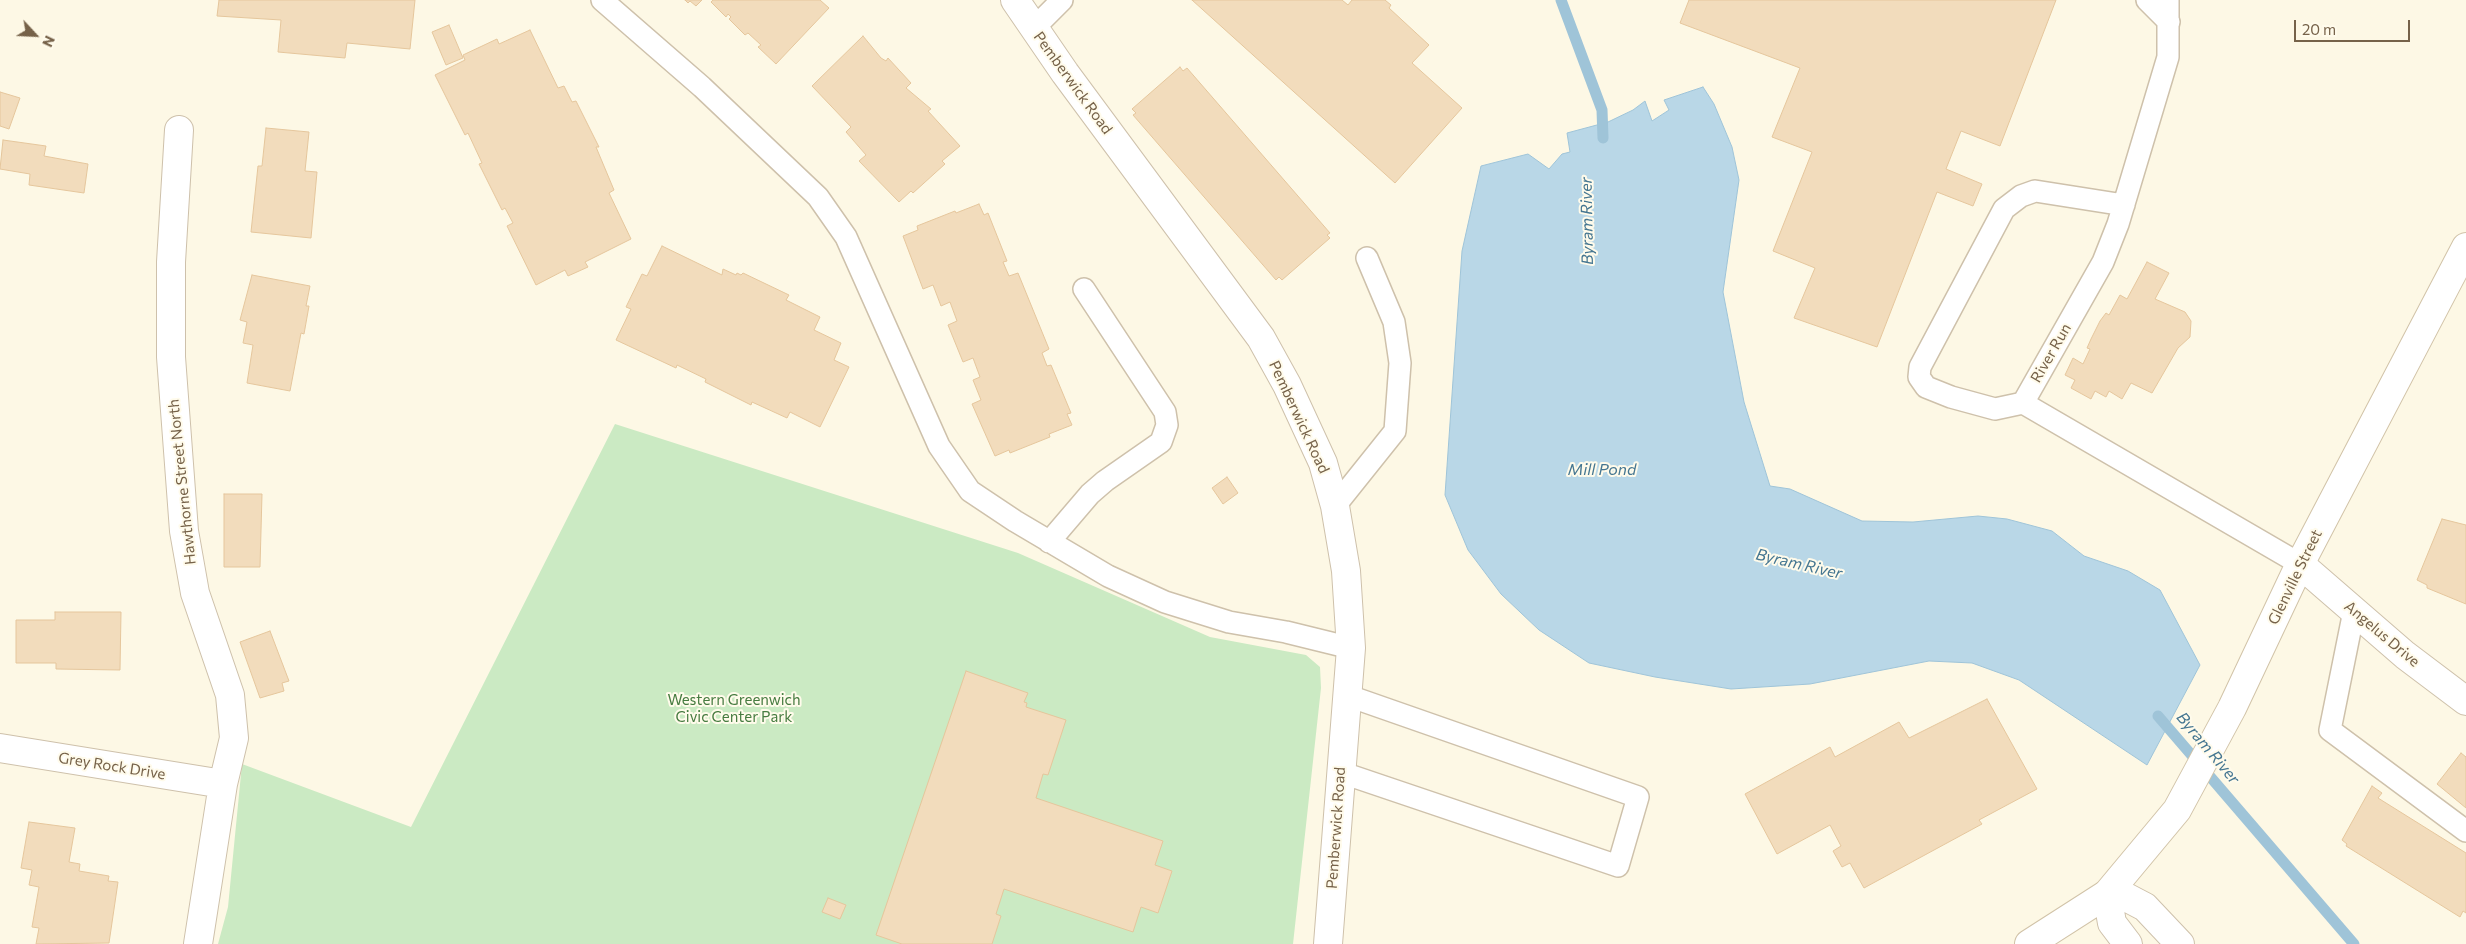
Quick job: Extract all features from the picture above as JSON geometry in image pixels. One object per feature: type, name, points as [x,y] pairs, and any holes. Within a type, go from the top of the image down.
[{"type":"street","name":"Pemberwick Road","points":[[1015,0],[1065,73],[1261,338],[1288,385],[1323,463],[1335,506],[1346,571],[1351,648],[1328,944]]},
{"type":"street","name":"Hawthorne Street North","points":[[179,130],[171,262],[171,357],[184,531],[193,584],[230,695],[234,738],[223,784],[198,944]]},
{"type":"street","name":"Glenville Street","points":[[2028,944],[2107,894],[2177,810],[2232,708],[2300,564],[2466,247]]},
{"type":"street","name":"Angelus Drive","points":[[2300,564],[2405,655],[2466,701]]},
{"type":"street","name":"Grey Rock Drive","points":[[0,748],[223,784]]},
{"type":"street","points":[[2128,944],[2112,924],[2107,894],[2124,896],[2145,907],[2180,944]]},
{"type":"lane","points":[[602,0],[702,86],[818,197],[846,237],[939,446],[970,491],[1049,542],[1108,576],[1165,602],[1229,622],[1286,632],[1351,648]]},
{"type":"lane","points":[[1034,28],[1062,0]]},
{"type":"lane","points":[[2147,0],[2170,22]]},
{"type":"lane","name":"River Run","points":[[2023,403],[2103,262],[2124,205],[2168,57],[2170,22],[2168,0]]},
{"type":"lane","points":[[2124,205],[2035,191],[2016,200],[2004,210],[1920,367],[1919,377],[1926,387],[1951,397],[1995,410],[2023,403],[2300,564]]},
{"type":"lane","points":[[1335,506],[1395,431],[1400,363],[1394,322],[1367,258]]},
{"type":"lane","points":[[1049,542],[1097,487],[1124,466],[1161,442],[1168,425],[1165,412],[1084,289]]},
{"type":"lane","points":[[2354,611],[2330,730],[2466,831]]},
{"type":"lane","points":[[1340,772],[1618,866],[1638,797],[1346,695]]},
{"type":"green space","name":"Western Greenwich Civic Center Park","points":[[615,424],[1018,553],[1210,637],[1306,655],[1320,667],[1321,688],[1293,944],[218,944],[228,907],[242,764],[411,827]]},
{"type":"water","name":"Mill Pond","points":[[1703,87],[1714,104],[1732,147],[1739,180],[1723,292],[1744,402],[1770,486],[1790,489],[1862,521],[1913,522],[1978,516],[2007,519],[2052,531],[2084,556],[2128,571],[2160,590],[2200,665],[2147,765],[2019,680],[1972,663],[1929,661],[1810,684],[1731,689],[1655,677],[1589,663],[1539,630],[1501,594],[1468,550],[1445,495],[1462,251],[1481,166],[1528,154],[1549,169],[1562,154],[1570,152],[1567,133],[1608,122],[1633,110],[1645,101],[1652,121],[1669,110],[1664,100]]},
{"type":"building","points":[[219,0],[415,0],[410,49],[347,43],[345,58],[278,52],[281,20],[217,16]]},
{"type":"building","points":[[685,0],[702,0],[696,6],[690,1],[688,3]]},
{"type":"building","points":[[713,0],[820,0],[829,8],[776,64],[758,47],[761,45],[748,33],[745,35],[729,19],[731,17],[728,14],[726,17],[711,2]]},
{"type":"building","points":[[1192,0],[1342,0],[1348,5],[1352,0],[1385,0],[1391,5],[1389,8],[1429,45],[1412,63],[1462,108],[1395,183]]},
{"type":"building","points":[[1689,0],[2056,0],[2000,146],[1961,131],[1946,169],[1982,184],[1973,206],[1937,192],[1877,347],[1794,318],[1815,268],[1773,251],[1812,152],[1772,137],[1800,68],[1680,23]]},
{"type":"building","points":[[449,25],[463,58],[446,65],[432,32]]},
{"type":"building","points":[[530,30],[558,88],[564,86],[572,102],[576,101],[599,147],[596,147],[614,190],[609,193],[631,239],[585,262],[588,267],[568,276],[565,270],[536,285],[507,226],[513,223],[505,208],[502,210],[479,164],[482,163],[468,133],[465,135],[435,75],[465,60],[463,55],[497,39],[499,44]]},
{"type":"building","points":[[863,36],[881,58],[886,61],[888,58],[911,83],[906,88],[931,109],[928,111],[960,146],[942,161],[945,164],[913,193],[911,191],[899,202],[859,161],[866,155],[846,132],[851,127],[812,86]]},
{"type":"building","points":[[1180,67],[1183,71],[1187,68],[1330,233],[1327,235],[1330,238],[1282,280],[1279,277],[1276,280],[1133,115],[1136,113],[1132,109]]},
{"type":"building","points":[[0,92],[20,98],[9,129],[0,126]]},
{"type":"building","points":[[266,128],[309,132],[305,171],[317,172],[311,238],[251,232],[258,166],[262,166]]},
{"type":"building","points":[[3,140],[46,146],[44,156],[88,164],[84,193],[29,185],[30,174],[0,169]]},
{"type":"building","points":[[979,204],[984,215],[988,213],[1007,261],[1003,262],[1009,276],[1018,273],[1049,349],[1042,353],[1047,366],[1051,365],[1071,413],[1067,414],[1072,425],[1049,434],[1050,437],[1010,453],[1009,450],[995,456],[972,404],[981,400],[973,380],[980,377],[973,358],[963,362],[948,325],[957,321],[950,302],[941,306],[933,285],[923,289],[903,236],[918,230],[917,226]]},
{"type":"building","points":[[662,246],[722,275],[723,269],[736,275],[737,273],[741,275],[743,273],[789,295],[786,300],[820,317],[814,330],[841,343],[834,360],[849,367],[820,427],[790,412],[787,418],[752,402],[751,405],[705,382],[706,379],[677,365],[676,368],[616,340],[631,309],[626,307],[642,274],[647,276]]},
{"type":"building","points":[[2147,262],[2169,273],[2155,299],[2185,312],[2191,321],[2190,337],[2178,348],[2152,393],[2131,383],[2122,399],[2109,391],[2106,397],[2095,391],[2091,399],[2071,388],[2075,380],[2065,375],[2073,358],[2083,364],[2090,349],[2087,348],[2100,321],[2106,313],[2109,315],[2120,295],[2127,299]]},
{"type":"building","points":[[252,275],[310,286],[304,334],[301,333],[290,391],[247,383],[253,345],[243,343],[247,322],[240,320]]},
{"type":"building","points":[[1227,477],[1238,493],[1223,504],[1212,488]]},
{"type":"building","points":[[224,494],[262,494],[260,567],[224,567]]},
{"type":"building","points":[[2442,519],[2466,525],[2466,604],[2427,588],[2427,585],[2417,580]]},
{"type":"building","points":[[55,612],[121,612],[120,670],[56,669],[56,663],[16,663],[16,620],[55,620]]},
{"type":"building","points":[[270,631],[289,681],[282,683],[284,691],[260,698],[240,642]]},
{"type":"building","points":[[966,671],[1028,693],[1024,702],[1027,703],[1026,707],[1066,720],[1048,775],[1043,774],[1036,798],[1163,841],[1155,865],[1172,871],[1158,913],[1141,907],[1133,932],[1004,889],[996,914],[1001,916],[992,944],[902,944],[876,935]]},
{"type":"building","points":[[1987,699],[2037,789],[1979,820],[1982,824],[1864,888],[1850,863],[1842,867],[1833,851],[1841,846],[1830,825],[1777,854],[1745,794],[1830,747],[1835,757],[1899,722],[1909,738]]},
{"type":"building","points":[[2461,753],[2466,757],[2466,808],[2437,784]]},
{"type":"building","points":[[2372,786],[2382,793],[2378,798],[2466,853],[2466,913],[2463,911],[2460,917],[2346,846],[2347,844],[2342,840]]},
{"type":"building","points":[[29,822],[75,828],[69,862],[80,864],[79,871],[109,876],[108,881],[118,882],[109,943],[36,944],[39,928],[32,927],[39,887],[29,885],[32,870],[21,868]]},
{"type":"building","points":[[828,898],[846,905],[840,919],[822,912]]},
{"type":"waterway","name":"Byram River","points":[[1561,0],[1602,110],[1603,138]]},
{"type":"waterway","name":"Byram River","points":[[2158,716],[2354,944]]}]
